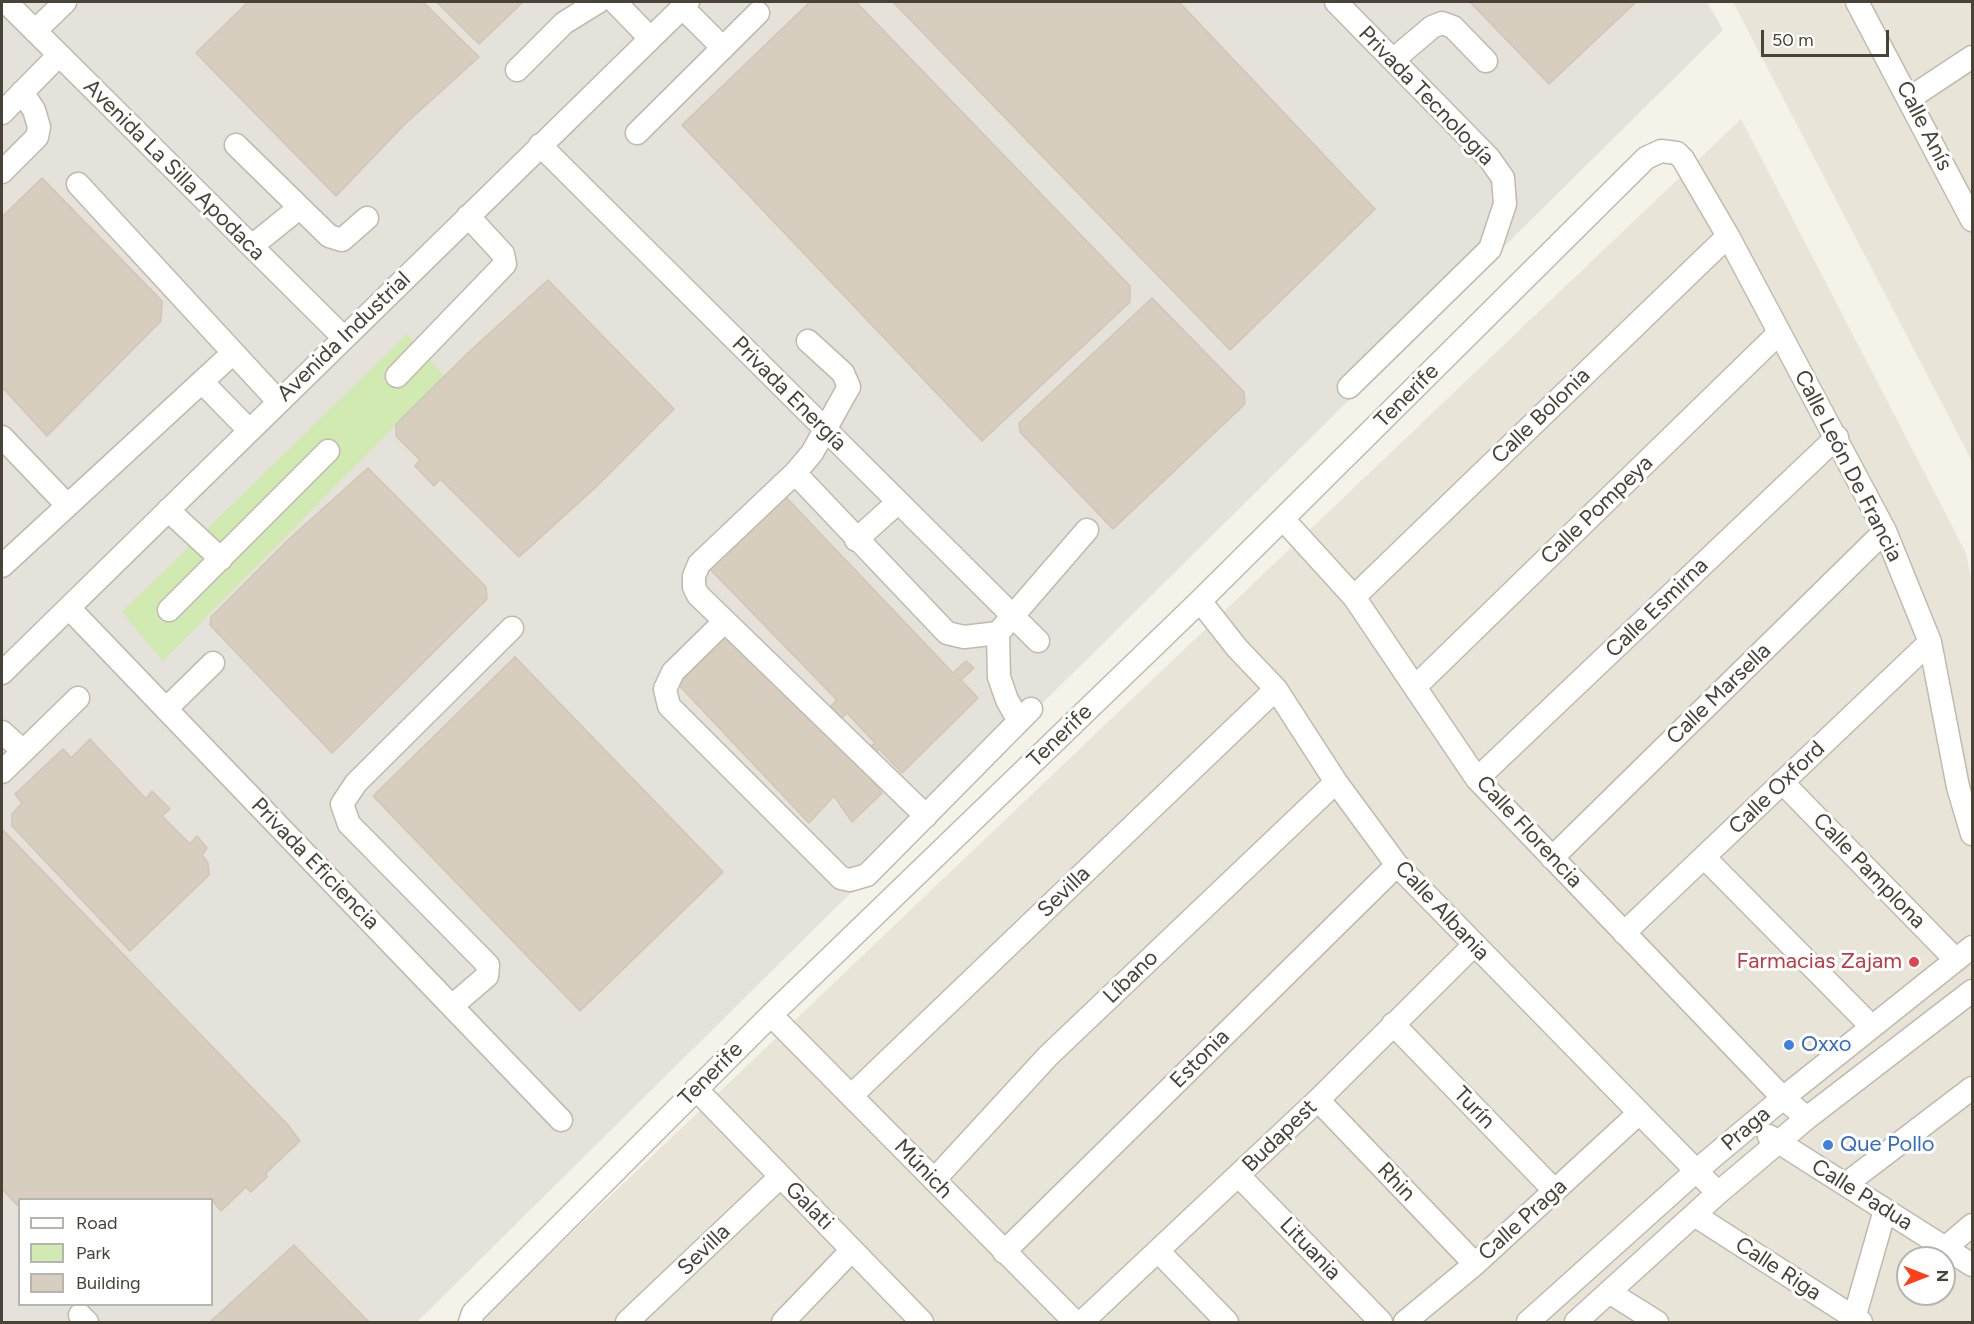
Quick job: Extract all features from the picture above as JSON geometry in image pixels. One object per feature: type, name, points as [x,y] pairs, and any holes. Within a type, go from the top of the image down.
[{"type":"street","name":"Avenida La Silla Apodaca","points":[[6,2],[343,337]]},
{"type":"street","points":[[35,32],[65,2]]},
{"type":"street","points":[[517,70],[564,23],[598,2]]},
{"type":"street","points":[[615,2],[651,38]]},
{"type":"street","name":"Privada Tecnología","points":[[1336,2],[1489,158],[1503,178],[1505,204],[1490,249],[1349,387]]},
{"type":"street","name":"Calle Anís","points":[[1857,2],[1966,192],[1972,220]]},
{"type":"street","points":[[685,4],[723,48]]},
{"type":"street","name":"Avenida Industrial","points":[[2,673],[685,4]]},
{"type":"street","points":[[637,133],[758,13]]},
{"type":"street","points":[[1393,60],[1432,27],[1442,24],[1452,27],[1486,61]]},
{"type":"street","points":[[2,113],[59,55]]},
{"type":"street","points":[[1910,98],[1972,57]]},
{"type":"street","points":[[2,172],[37,137],[39,127],[34,110],[22,92]]},
{"type":"street","name":"Privada Energía","points":[[540,145],[897,503],[1006,625],[1038,641]]},
{"type":"street","points":[[236,146],[328,236],[342,240],[367,218]]},
{"type":"street","name":"Calle León De Francia","points":[[1646,158],[1661,151],[1670,151],[1683,159],[1728,236],[1885,531],[1930,642],[1958,787],[1972,834]]},
{"type":"street","name":"Tenerife","points":[[472,1318],[696,1089],[1200,601],[1646,158]]},
{"type":"street","points":[[78,184],[278,401]]},
{"type":"street","points":[[252,246],[299,208]]},
{"type":"street","points":[[397,376],[505,264],[503,254],[468,216]]},
{"type":"street","name":"Calle Bolonia","points":[[1354,597],[1728,236]]},
{"type":"street","name":"Calle Pompeya","points":[[1416,687],[1779,333]]},
{"type":"street","points":[[808,341],[843,373],[849,387],[812,453],[795,473],[699,564],[694,576],[694,587],[698,595],[926,816]]},
{"type":"street","points":[[2,566],[233,353]]},
{"type":"street","points":[[202,382],[249,430]]},
{"type":"street","points":[[2,437],[67,505]]},
{"type":"street","name":"Calle Esmirna","points":[[1477,779],[1837,437]]},
{"type":"street","points":[[169,610],[328,451]]},
{"type":"street","points":[[795,473],[856,540],[947,633],[964,637],[1006,625]]},
{"type":"street","points":[[856,540],[897,503]]},
{"type":"street","points":[[168,510],[221,560]]},
{"type":"street","name":"Calle Florencia","points":[[1283,519],[1354,597],[1477,779],[1783,1098],[1807,1118]]},
{"type":"street","points":[[725,621],[673,672],[665,689],[669,706],[841,878],[850,880],[867,875],[1025,715],[1007,700],[999,677],[1006,625],[1087,531]]},
{"type":"street","name":"Calle Marsella","points":[[1552,858],[1885,531]]},
{"type":"street","name":"Calle Albania","points":[[1200,601],[1237,648],[1276,689],[1336,782],[1397,865],[1638,1114],[1718,1193]]},
{"type":"street","name":"Privada Eficiencia","points":[[69,608],[561,1120]]},
{"type":"street","points":[[452,1006],[487,976],[488,965],[349,824],[342,804],[356,783],[512,628]]},
{"type":"street","name":"Calle Oxford","points":[[1624,933],[1930,642]]},
{"type":"street","points":[[166,709],[213,663]]},
{"type":"street","name":"Sevilla","points":[[851,1096],[1276,689]]},
{"type":"street","points":[[2,772],[78,698]]},
{"type":"street","points":[[2,732],[23,751]]},
{"type":"street","name":"Líbano","points":[[934,1180],[1048,1056],[1336,782]]},
{"type":"street","name":"Calle Pamplona","points":[[1782,782],[1964,954]]},
{"type":"street","points":[[1705,858],[1872,1026]]},
{"type":"street","name":"Estonia","points":[[1004,1252],[1397,865]]},
{"type":"street","name":"Budapest","points":[[1082,1323],[1318,1100],[1474,945]]},
{"type":"street","name":"Praga","points":[[1528,1323],[1696,1171],[1783,1098],[1964,954]]},
{"type":"street","name":"Praga","points":[[1576,1323],[1718,1193],[1807,1118],[1972,991]]},
{"type":"street","name":"Múnich","points":[[771,1015],[1075,1323]]},
{"type":"street","name":"Turín","points":[[1393,1024],[1556,1191]]},
{"type":"street","points":[[1846,1184],[1972,1088]]},
{"type":"street","name":"Galati","points":[[696,1089],[921,1323]]},
{"type":"street","name":"Rhin","points":[[1318,1100],[1475,1264]]},
{"type":"street","name":"Calle Praga","points":[[1405,1323],[1475,1264],[1638,1114]]},
{"type":"street","name":"Calle Padua","points":[[1753,1124],[1778,1143],[1942,1246]]},
{"type":"street","name":"Lituania","points":[[1239,1176],[1381,1323]]},
{"type":"street","name":"Sevilla","points":[[627,1323],[780,1177]]},
{"type":"street","points":[[1857,1321],[1884,1210]]},
{"type":"street","name":"Calle Riga","points":[[1695,1215],[1857,1321]]},
{"type":"street","points":[[1947,1246],[1972,1225]]},
{"type":"street","points":[[783,1323],[852,1250]]},
{"type":"street","points":[[1159,1252],[1227,1323]]},
{"type":"street","name":"Calle Padua","points":[[1956,1255],[1972,1265]]},
{"type":"street","points":[[1609,1292],[1657,1323]]},
{"type":"shaded area","points":[[2,2],[1707,2],[1723,30],[417,1322],[2,1322]]},
{"type":"shaded area","points":[[1733,2],[1972,2],[1972,461]]},
{"type":"shaded area","points":[[1741,119],[1966,553],[1972,584],[1972,1322],[478,1322]]},
{"type":"green space","points":[[407,334],[444,376],[163,661],[122,612]]},
{"type":"building","points":[[248,2],[423,2],[479,57],[404,125],[336,196],[196,53]]},
{"type":"building","points":[[437,2],[523,2],[479,44]]},
{"type":"building","points":[[810,2],[856,2],[1130,286],[1130,302],[982,441],[682,125]]},
{"type":"building","points":[[893,2],[1179,2],[1375,209],[1230,350]]},
{"type":"building","points":[[1470,2],[1636,2],[1549,84]]},
{"type":"building","points":[[42,178],[162,301],[161,321],[47,436],[2,387],[2,217]]},
{"type":"building","points":[[548,280],[674,409],[597,486],[519,557],[440,479],[434,486],[415,466],[420,460],[396,436],[396,424],[471,350]]},
{"type":"building","points":[[1152,298],[1244,392],[1245,404],[1113,529],[1020,432],[1019,423]]},
{"type":"building","points":[[368,468],[486,587],[487,599],[332,753],[210,625],[211,617],[288,540]]},
{"type":"building","points":[[781,492],[953,673],[966,661],[974,668],[961,680],[978,698],[902,773],[879,749],[864,766],[864,771],[882,793],[852,822],[834,796],[809,823],[673,679],[728,625],[818,719],[837,700],[706,565]],"holes":[[[847,713],[875,743],[857,759],[829,731]]]},
{"type":"building","points":[[515,657],[723,872],[580,1011],[373,796]]},
{"type":"building","points":[[90,739],[146,799],[152,791],[170,809],[162,816],[190,844],[197,836],[207,848],[202,855],[208,863],[209,875],[130,951],[12,826],[12,814],[22,803],[15,794],[63,749],[71,758]]},
{"type":"building","points":[[2,829],[288,1125],[300,1141],[266,1173],[267,1177],[251,1192],[246,1187],[221,1211],[213,1198],[18,1198],[18,1206],[2,1189]]},
{"type":"building","points":[[294,1245],[369,1322],[210,1322]]},
{"type":"place","name":"Farmacias Zajam","points":[[1914,962]]},
{"type":"place","name":"Oxxo","points":[[1789,1045]]},
{"type":"place","name":"Que Pollo","points":[[1828,1145]]}]
